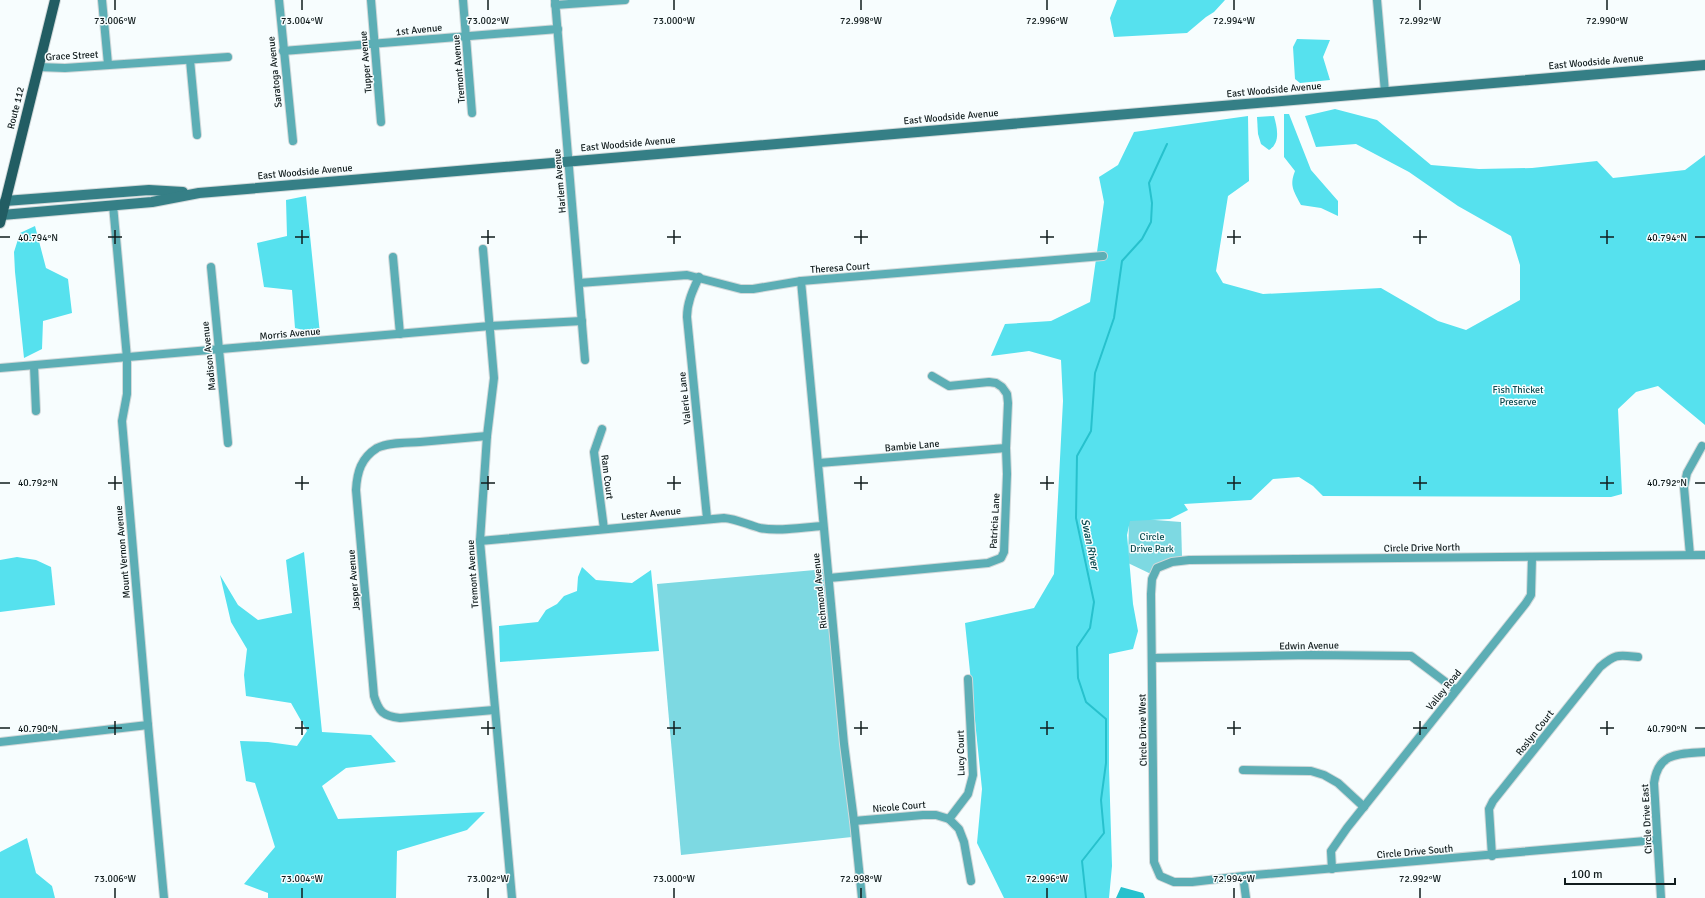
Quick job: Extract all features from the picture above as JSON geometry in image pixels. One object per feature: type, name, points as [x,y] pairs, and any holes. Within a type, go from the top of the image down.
[{"type":"main road","name":"Route 112","points":[[1,217],[3,202],[55,0]]},
{"type":"main road","name":"East Woodside Avenue","points":[[1,217],[152,202],[198,193],[1705,65]]},
{"type":"main road","name":"East Woodside Avenue","points":[[3,202],[150,190],[198,193]]},
{"type":"street","points":[[102,0],[108,64],[228,58]]},
{"type":"street","name":"Saratoga Avenue","points":[[279,0],[293,141]]},
{"type":"street","name":"Tupper Avenue","points":[[370,0],[381,122]]},
{"type":"street","name":"Tremont Avenue","points":[[463,0],[472,113]]},
{"type":"street","points":[[555,3],[625,0]]},
{"type":"street","points":[[1377,0],[1385,92]]},
{"type":"street","name":"Harlem Avenue","points":[[555,3],[585,360]]},
{"type":"street","name":"1st Avenue","points":[[283,52],[558,29]]},
{"type":"street","points":[[190,60],[197,135]]},
{"type":"street","name":"Grace Street","points":[[38,67],[58,68],[108,64]]},
{"type":"street","name":"Mount Vernon Avenue","points":[[113,205],[126,358],[127,394],[122,421],[164,898]]},
{"type":"street","name":"Tremont Avenue","points":[[483,249],[494,378],[487,436],[480,541],[512,898]]},
{"type":"street","name":"Theresa Court","points":[[579,283],[687,275],[741,289],[753,289],[801,281],[1103,256]]},
{"type":"street","points":[[393,257],[400,334]]},
{"type":"street","name":"Madison Avenue","points":[[211,267],[228,443]]},
{"type":"street","name":"Valerie Lane","points":[[699,277],[687,308],[687,317],[707,518]]},
{"type":"street","name":"Richmond Avenue","points":[[801,281],[844,744],[862,898]]},
{"type":"street","name":"Morris Avenue","points":[[0,368],[490,326],[582,321]]},
{"type":"street","points":[[34,366],[36,411]]},
{"type":"street","name":"Patricia Lane","points":[[829,578],[988,563],[1001,558],[1004,552],[1005,542],[1007,394],[1002,387],[996,383],[989,382],[949,386],[932,376]]},
{"type":"street","name":"Ram Court","points":[[602,429],[594,452],[604,529]]},
{"type":"street","name":"Jasper Avenue","points":[[487,436],[393,444],[378,448],[360,465],[356,477],[356,490],[374,696],[381,712],[400,718],[494,710]]},
{"type":"street","points":[[1702,446],[1687,473],[1684,487],[1690,555],[1705,555]]},
{"type":"street","name":"Bambie Lane","points":[[819,463],[1006,448]]},
{"type":"street","name":"Lester Avenue","points":[[480,541],[707,518],[733,518],[757,527],[770,529],[823,526]]},
{"type":"street","name":"Circle Drive North","points":[[1156,568],[1172,562],[1188,560],[1690,555]]},
{"type":"street","name":"Valley Road","points":[[1332,869],[1331,851],[1364,807],[1526,603],[1531,595],[1532,557]]},
{"type":"street","name":"Circle Drive West","points":[[1156,568],[1152,579],[1151,594],[1154,862],[1160,876],[1174,882]]},
{"type":"street","name":"Edwin Avenue","points":[[1152,658],[1312,655],[1411,656],[1456,690]]},
{"type":"street","name":"Roslyn Court","points":[[1492,856],[1489,809],[1493,801],[1600,667],[1608,660],[1618,655],[1638,657]]},
{"type":"street","name":"Lucy Court","points":[[950,819],[968,794],[973,775],[968,679]]},
{"type":"street","points":[[0,742],[148,725]]},
{"type":"street","name":"Circle Drive East","points":[[1661,898],[1654,783],[1655,772],[1660,763],[1671,755],[1705,752]]},
{"type":"street","points":[[1243,770],[1311,771],[1324,775],[1338,783],[1364,807]]},
{"type":"street","name":"Nicole Court","points":[[854,821],[922,815],[936,815],[950,819]]},
{"type":"street","points":[[950,819],[959,829],[964,842],[971,881]]},
{"type":"street","name":"Circle Drive South","points":[[1174,882],[1192,882],[1243,876],[1492,856],[1657,840]]},
{"type":"street","points":[[1243,876],[1246,898]]},
{"type":"green space","points":[[1117,0],[1225,0],[1214,12],[1187,33],[1114,37],[1110,18]]},
{"type":"green space","points":[[1297,39],[1330,40],[1323,57],[1330,80],[1300,83],[1295,79],[1293,47]]},
{"type":"green space","name":"Fish Thicket Preserve","points":[[1335,109],[1377,120],[1431,165],[1479,169],[1532,168],[1597,161],[1613,178],[1685,170],[1705,155],[1705,425],[1658,386],[1636,392],[1618,409],[1622,494],[1611,497],[1323,496],[1313,486],[1299,477],[1273,479],[1251,500],[1184,504],[1188,510],[1170,519],[1130,521],[1127,535],[1133,604],[1138,631],[1133,649],[1109,654],[1109,768],[1112,866],[1109,898],[1004,898],[977,843],[982,789],[965,623],[1034,608],[1054,574],[1063,401],[1061,360],[1029,351],[991,356],[1005,324],[1051,321],[1090,302],[1104,202],[1099,177],[1118,165],[1134,132],[1248,116],[1249,181],[1228,196],[1216,271],[1223,283],[1263,294],[1381,288],[1438,321],[1466,330],[1520,300],[1520,265],[1511,236],[1458,206],[1409,172],[1356,144],[1316,147],[1305,116]]},
{"type":"green space","points":[[1284,114],[1289,114],[1311,170],[1338,201],[1338,216],[1321,208],[1301,205],[1294,192],[1292,181],[1295,171],[1284,157]]},
{"type":"green space","points":[[1274,116],[1277,139],[1273,147],[1269,150],[1261,144],[1258,134],[1257,117]]},
{"type":"green space","points":[[306,196],[320,334],[295,328],[292,290],[264,287],[257,243],[287,236],[286,200]]},
{"type":"green space","points":[[35,226],[46,268],[68,279],[72,313],[43,321],[42,349],[24,358],[14,252],[20,233]]},
{"type":"green space","name":"Circle Drive Park","points":[[1129,518],[1181,522],[1182,557],[1151,574],[1128,563]]},
{"type":"green space","points":[[304,552],[322,732],[371,735],[396,762],[346,768],[322,786],[338,819],[485,812],[467,830],[397,851],[396,898],[268,898],[268,893],[244,884],[275,847],[255,783],[246,781],[240,741],[268,742],[297,746],[307,731],[291,703],[246,696],[244,675],[247,649],[231,622],[220,575],[238,605],[258,620],[292,613],[286,560]]},
{"type":"green space","points":[[17,557],[36,560],[51,567],[55,605],[0,612],[0,560]]},
{"type":"green space","points":[[582,567],[596,580],[632,583],[651,570],[659,651],[500,662],[499,626],[538,622],[546,610],[557,604],[564,596],[577,591],[578,577]]},
{"type":"green space","points":[[826,569],[852,837],[681,855],[657,584]]},
{"type":"green space","points":[[27,838],[36,873],[52,886],[55,898],[0,898],[0,852]]},
{"type":"shaded area","points":[[1121,887],[1143,893],[1145,898],[1116,898]]},
{"type":"waterway","name":"Swan River","points":[[1086,898],[1082,861],[1104,833],[1101,800],[1106,763],[1106,719],[1086,702],[1078,678],[1077,647],[1090,628],[1094,602],[1076,518],[1077,456],[1091,431],[1095,373],[1114,318],[1122,261],[1142,239],[1151,222],[1152,203],[1149,183],[1167,144]]}]
